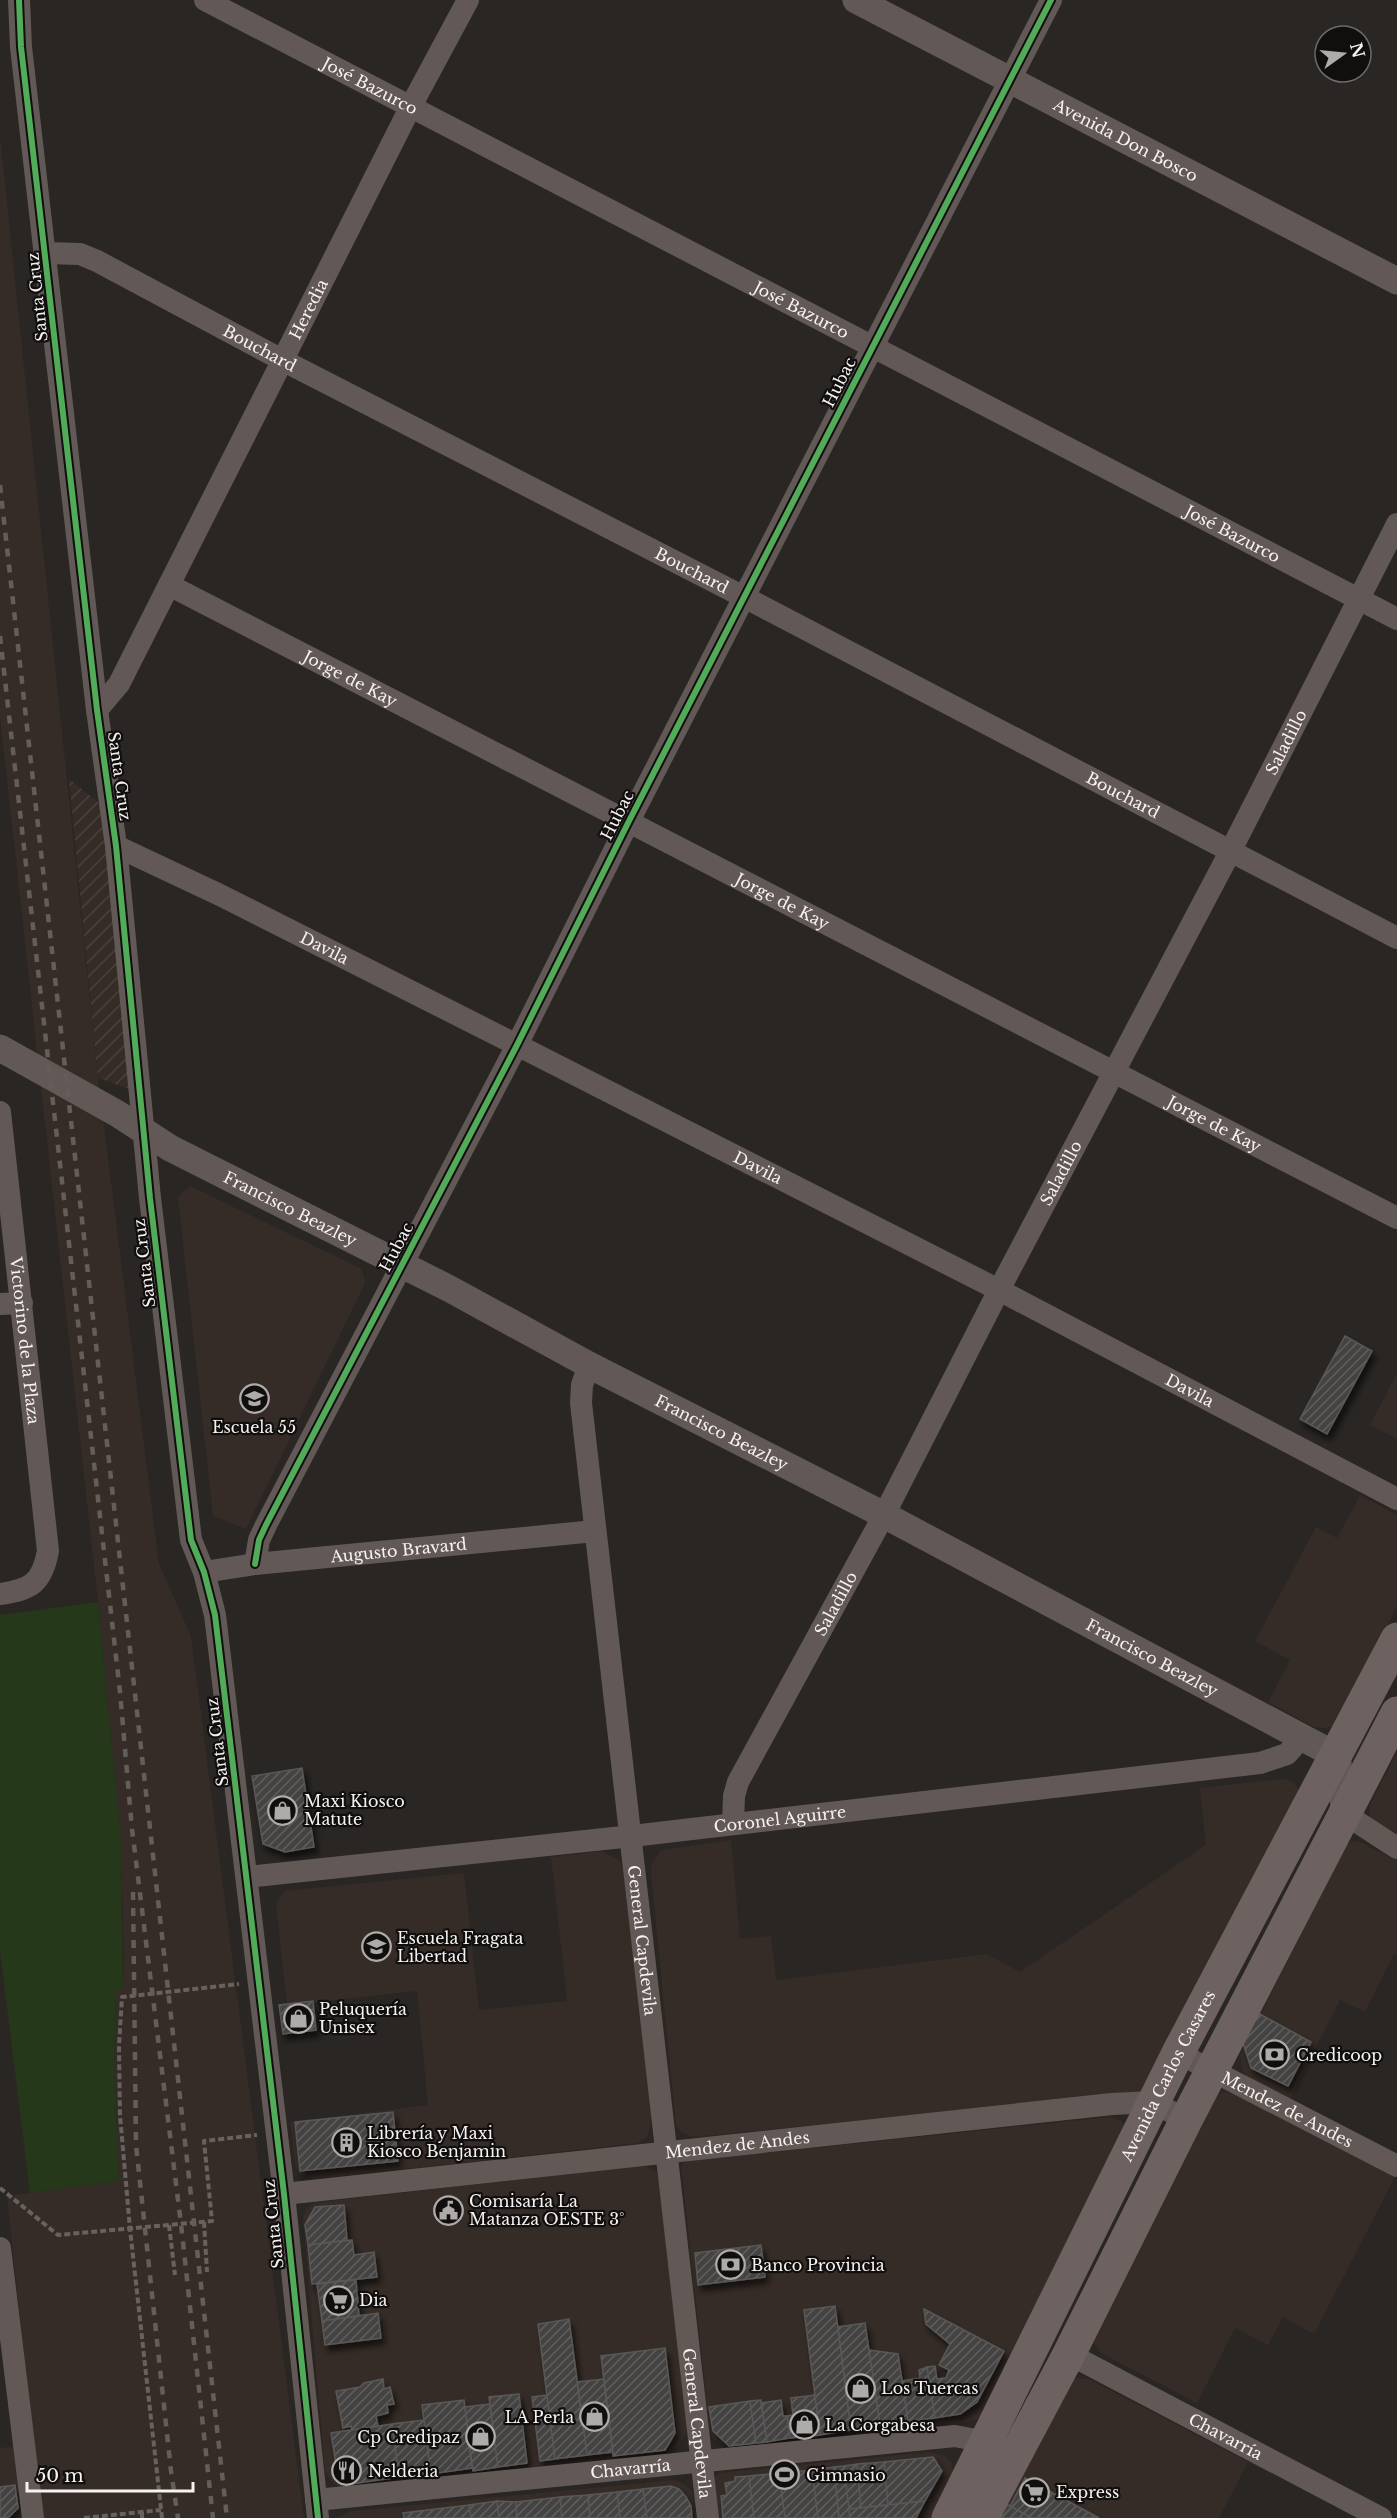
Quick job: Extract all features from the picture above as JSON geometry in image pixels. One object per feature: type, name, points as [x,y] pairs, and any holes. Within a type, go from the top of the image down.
[{"type":"main road","name":"Avenida Carlos Casares","points":[[982,2518],[1000,2450],[1153,2102],[1397,1639]]},
{"type":"main road","name":"Avenida Carlos Casares","points":[[948,2518],[1069,2354],[1186,2120],[1397,1713]]},
{"type":"street","name":"Santa Cruz","points":[[19,0],[21,47],[97,710],[116,846],[146,1131],[150,1198],[191,1540],[204,1572],[215,1615],[284,2194],[317,2509]]},
{"type":"street","name":"José Bazurco","points":[[206,0],[1397,619]]},
{"type":"street","name":"Heredia","points":[[97,710],[119,684],[411,106],[468,0]]},
{"type":"street","name":"Avenida Don Bosco","points":[[856,0],[1397,281]]},
{"type":"street","name":"Hubac","points":[[255,1564],[259,1540],[266,1525],[517,1045],[629,820],[746,598],[873,345],[1051,0]]},
{"type":"street","name":"Bouchard","points":[[46,253],[80,254],[97,261],[282,360],[746,598],[1397,938]]},
{"type":"street","name":"Saladillo","points":[[733,1824],[734,1796],[738,1782],[884,1515],[999,1290],[1230,852],[1397,524]]},
{"type":"street","name":"Jorge de Kay","points":[[169,585],[629,820],[1397,1218]]},
{"type":"street","name":"Davila","points":[[116,846],[220,895],[999,1290],[1397,1499]]},
{"type":"street","name":"Francisco Beazley","points":[[0,1048],[146,1131],[170,1148],[402,1265],[589,1365],[884,1515],[1337,1756]]},
{"type":"street","name":"Victorino de la Plaza","points":[[0,1112],[11,1304],[48,1551],[45,1569],[32,1586],[20,1591],[0,1594]]},
{"type":"street","name":"General Capdevila","points":[[589,1365],[582,1385],[581,1403],[708,2518]]},
{"type":"street","name":"Augusto Bravard","points":[[204,1572],[255,1564],[595,1531]]},
{"type":"street","name":"Coronel Aguirre","points":[[247,1877],[632,1836],[1260,1763],[1287,1754],[1302,1737]]},
{"type":"street","points":[[1337,1756],[1345,1814],[1397,1848]]},
{"type":"street","name":"Mendez de Andes","points":[[1178,2053],[1397,2166]]},
{"type":"street","points":[[1153,2102],[1186,2120]]},
{"type":"street","name":"Mendez de Andes","points":[[284,2194],[1100,2105],[1153,2102]]},
{"type":"street","points":[[0,2248],[33,2518]]},
{"type":"street","name":"Chavarría","points":[[1069,2354],[1381,2518]]},
{"type":"street","name":"Chavarría","points":[[317,2509],[702,2460],[955,2436],[1000,2450]]},
{"type":"path","points":[[162,2518],[130,2229],[120,2115],[119,2046],[122,1997],[258,1982]]},
{"type":"path","points":[[0,2188],[58,2235],[212,2221],[204,2141],[276,2133]]},
{"type":"path","points":[[204,2222],[207,2272]]},
{"type":"path","points":[[169,2225],[175,2275]]},
{"type":"path","points":[[84,2518],[161,2510]]},
{"type":"path","points":[[142,2512],[142,2518]]},
{"type":"shaded area","points":[[0,136],[98,1078],[159,1564],[191,1636],[304,2518],[41,2518],[7,2196],[119,2181],[114,2070],[116,1990],[123,1988],[124,1961],[121,1840],[98,1602],[0,717]]},
{"type":"shaded area","points":[[69,779],[103,806],[135,1091],[98,1078]]},
{"type":"shaded area","name":"Escuela 55","points":[[190,1186],[362,1269],[365,1283],[246,1529],[213,1516],[178,1197]]},
{"type":"shaded area","points":[[1397,1373],[1397,1439],[1370,1425]]},
{"type":"shaded area","points":[[1360,1495],[1397,1515],[1397,1607],[1336,1725],[1326,1728],[1314,1727],[1268,1702],[1290,1660],[1255,1641],[1316,1527],[1337,1538]]},
{"type":"shaded area","points":[[1397,1752],[1397,1839],[1372,1822],[1369,1811],[1371,1802]]},
{"type":"shaded area","points":[[1289,1780],[1301,1794],[1155,2084],[1137,2093],[694,2137],[682,2133],[676,2126],[651,1872],[652,1862],[661,1850],[731,1840],[740,1939],[771,1936],[776,1980],[987,1954],[1020,1972],[1206,1845],[1200,1788]]},
{"type":"shaded area","points":[[1351,1841],[1362,1843],[1397,1861],[1397,1955],[1394,1954],[1365,2012],[1340,2000],[1290,2099],[1248,2078],[1243,2071],[1240,2055],[1345,1848]]},
{"type":"shaded area","points":[[602,1851],[619,1860],[623,1869],[652,2115],[648,2136],[638,2143],[313,2179],[299,2174],[295,2164],[290,2122],[428,2105],[417,1991],[287,2005],[276,1904],[285,1891],[464,1873],[479,2010],[567,2001],[551,1857]]},
{"type":"shaded area","points":[[1223,2092],[1234,2094],[1395,2177],[1314,2334],[1283,2317],[1268,2345],[1235,2328],[1197,2403],[1101,2353],[1094,2343],[1095,2332],[1213,2096]]},
{"type":"shaded area","points":[[1110,2117],[1122,2121],[1127,2129],[984,2414],[968,2422],[723,2445],[715,2441],[710,2431],[681,2165],[687,2161]]},
{"type":"shaded area","points":[[637,2166],[648,2167],[656,2172],[659,2178],[687,2425],[685,2436],[679,2445],[670,2452],[348,2488],[339,2487],[331,2481],[325,2471],[303,2219],[305,2210],[313,2203]]},
{"type":"shaded area","points":[[1077,2378],[1089,2379],[1248,2462],[1219,2518],[997,2518],[1069,2381]]},
{"type":"shaded area","points":[[17,2446],[22,2515],[20,2518],[0,2518],[0,2448]]},
{"type":"shaded area","points":[[931,2452],[945,2456],[951,2462],[953,2471],[932,2518],[718,2518],[714,2483],[719,2473]]},
{"type":"shaded area","points":[[675,2480],[692,2491],[697,2518],[337,2518],[351,2511]]},
{"type":"green space","points":[[98,1602],[121,1840],[123,1988],[116,1990],[114,2070],[119,2181],[30,2193],[0,1951],[0,1615]]},
{"type":"building","points":[[1345,1336],[1372,1351],[1327,1434],[1300,1419]]},
{"type":"building","name":"Maxi Kiosco Matute","points":[[302,1768],[314,1847],[285,1852],[263,1844],[252,1776]]},
{"type":"building","name":"Peluquería Unisex","points":[[313,2001],[316,2030],[283,2034],[279,2005]]},
{"type":"building","name":"Credicoop","points":[[1258,2013],[1311,2042],[1288,2086],[1251,2068],[1243,2043]]},
{"type":"building","name":"Librería y Maxi Kiosco Benjamin","points":[[393,2112],[398,2161],[300,2171],[295,2122]]},
{"type":"building","points":[[344,2205],[347,2240],[308,2245],[305,2225],[315,2207]]},
{"type":"building","points":[[352,2240],[354,2255],[374,2252],[377,2277],[312,2284],[308,2245]]},
{"type":"building","name":"Banco Provincia","points":[[761,2245],[765,2277],[698,2285],[695,2253]]},
{"type":"building","name":"Dia","points":[[356,2280],[359,2316],[322,2321],[317,2284]]},
{"type":"building","points":[[835,2306],[851,2430],[820,2435],[804,2310]]},
{"type":"building","points":[[924,2309],[1004,2351],[977,2402],[960,2414],[935,2418],[927,2367],[935,2366],[937,2379],[946,2378],[949,2370],[939,2365],[950,2344],[926,2324]]},
{"type":"building","points":[[378,2313],[381,2338],[325,2345],[322,2321]]},
{"type":"building","points":[[569,2319],[587,2455],[555,2459],[538,2324]]},
{"type":"building","name":"Los Tuercas","points":[[865,2323],[880,2425],[851,2430],[838,2327]]},
{"type":"building","points":[[665,2348],[675,2433],[665,2450],[613,2456],[601,2356]]},
{"type":"building","points":[[869,2350],[898,2354],[908,2421],[880,2425]]},
{"type":"building","points":[[927,2367],[935,2418],[908,2421],[902,2381],[920,2378],[919,2370]]},
{"type":"building","points":[[383,2379],[384,2389],[390,2387],[394,2404],[387,2405],[388,2413],[376,2416],[378,2426],[352,2430],[351,2426],[343,2428],[336,2391],[360,2387],[364,2383]]},
{"type":"building","name":"LA Perla","points":[[604,2379],[613,2452],[587,2455],[577,2382]]},
{"type":"building","points":[[519,2394],[527,2463],[498,2467],[489,2397]]},
{"type":"building","points":[[547,2395],[555,2459],[540,2461],[532,2397]]},
{"type":"building","name":"La Corgabesa","points":[[815,2395],[820,2435],[790,2438],[787,2416],[793,2415],[791,2398]]},
{"type":"building","points":[[464,2400],[472,2468],[431,2474],[422,2405]]},
{"type":"building","points":[[761,2400],[767,2442],[756,2443],[750,2401]]},
{"type":"building","points":[[781,2400],[783,2416],[787,2416],[790,2438],[767,2442],[761,2403]]},
{"type":"building","points":[[750,2401],[756,2443],[729,2446],[713,2431],[709,2407]]},
{"type":"building","name":"Cp Credipaz","points":[[490,2404],[498,2467],[473,2471],[465,2407]]},
{"type":"building","points":[[424,2420],[431,2474],[399,2477],[392,2424]]},
{"type":"building","points":[[392,2424],[399,2477],[351,2484],[337,2471],[331,2433]]},
{"type":"building","points":[[933,2457],[942,2471],[925,2501],[888,2505],[884,2462]]},
{"type":"building","points":[[884,2462],[888,2505],[861,2508],[857,2464]]},
{"type":"building","points":[[857,2464],[861,2508],[849,2509],[844,2466]]},
{"type":"building","points":[[844,2466],[850,2518],[839,2518],[834,2467]]},
{"type":"building","points":[[834,2467],[839,2518],[818,2518],[812,2470]]},
{"type":"building","points":[[812,2470],[818,2518],[785,2518],[779,2473]]},
{"type":"building","points":[[779,2473],[785,2518],[754,2518],[749,2476]]},
{"type":"building","points":[[749,2476],[754,2518],[723,2518],[721,2496],[727,2495],[725,2483],[735,2481],[735,2477]]},
{"type":"building","name":"Express","points":[[1025,2478],[1099,2518],[1032,2518],[1010,2506]]},
{"type":"building","points":[[15,2485],[18,2508],[9,2517],[0,2518],[0,2487]]},
{"type":"building","points":[[671,2486],[679,2489],[686,2497],[691,2506],[692,2518],[647,2518],[643,2489]]},
{"type":"building","points":[[643,2489],[647,2518],[620,2518],[617,2492]]},
{"type":"building","points":[[617,2492],[620,2518],[590,2518],[588,2495]]},
{"type":"building","points":[[588,2495],[590,2518],[562,2518],[560,2497]]},
{"type":"building","points":[[560,2497],[562,2518],[517,2518],[516,2502]]},
{"type":"building","points":[[497,2501],[499,2518],[471,2518],[469,2505]]},
{"type":"building","points":[[497,2501],[516,2502],[517,2518],[499,2518]]},
{"type":"building","points":[[925,2501],[916,2518],[850,2518],[849,2509]]},
{"type":"building","points":[[1006,2504],[1032,2518],[995,2518]]},
{"type":"building","points":[[469,2505],[471,2518],[404,2518],[403,2513]]},
{"type":"railway","points":[[0,485],[227,2518]]},
{"type":"railway","points":[[0,636],[120,1692],[132,1829],[181,2224],[213,2518]]},
{"type":"railway","points":[[133,1892],[136,2145],[178,2518]]},
{"type":"cycle path","points":[[19,0],[21,47],[97,710],[116,846],[150,1198],[191,1540],[204,1572],[215,1615],[284,2194],[318,2518]]},
{"type":"cycle path","points":[[255,1564],[259,1540],[266,1525],[517,1045],[629,821],[1051,0]]},
{"type":"place","name":"Escuela 55","points":[[254,1399]]},
{"type":"place","name":"Maxi Kiosco Matute","points":[[283,1810]]},
{"type":"place","name":"Escuela Fragata Libertad","points":[[376,1947]]},
{"type":"place","name":"Peluquería Unisex","points":[[298,2018]]},
{"type":"place","name":"Credicoop","points":[[1275,2055]]},
{"type":"place","name":"Librería y Maxi Kiosco Benjamin","points":[[346,2142]]},
{"type":"place","name":"Comisaría La Matanza OESTE 3°","points":[[448,2210]]},
{"type":"place","name":"Banco Provincia","points":[[730,2265]]},
{"type":"place","name":"Dia","points":[[338,2300]]},
{"type":"place","name":"Los Tuercas","points":[[860,2388]]},
{"type":"place","name":"LA Perla","points":[[595,2417]]},
{"type":"place","name":"La Corgabesa","points":[[804,2425]]},
{"type":"place","name":"Cp Credipaz","points":[[481,2437]]},
{"type":"place","name":"Nelderia","points":[[347,2471]]},
{"type":"place","name":"Gimnasio","points":[[785,2475]]},
{"type":"place","name":"Express","points":[[1035,2492]]}]
